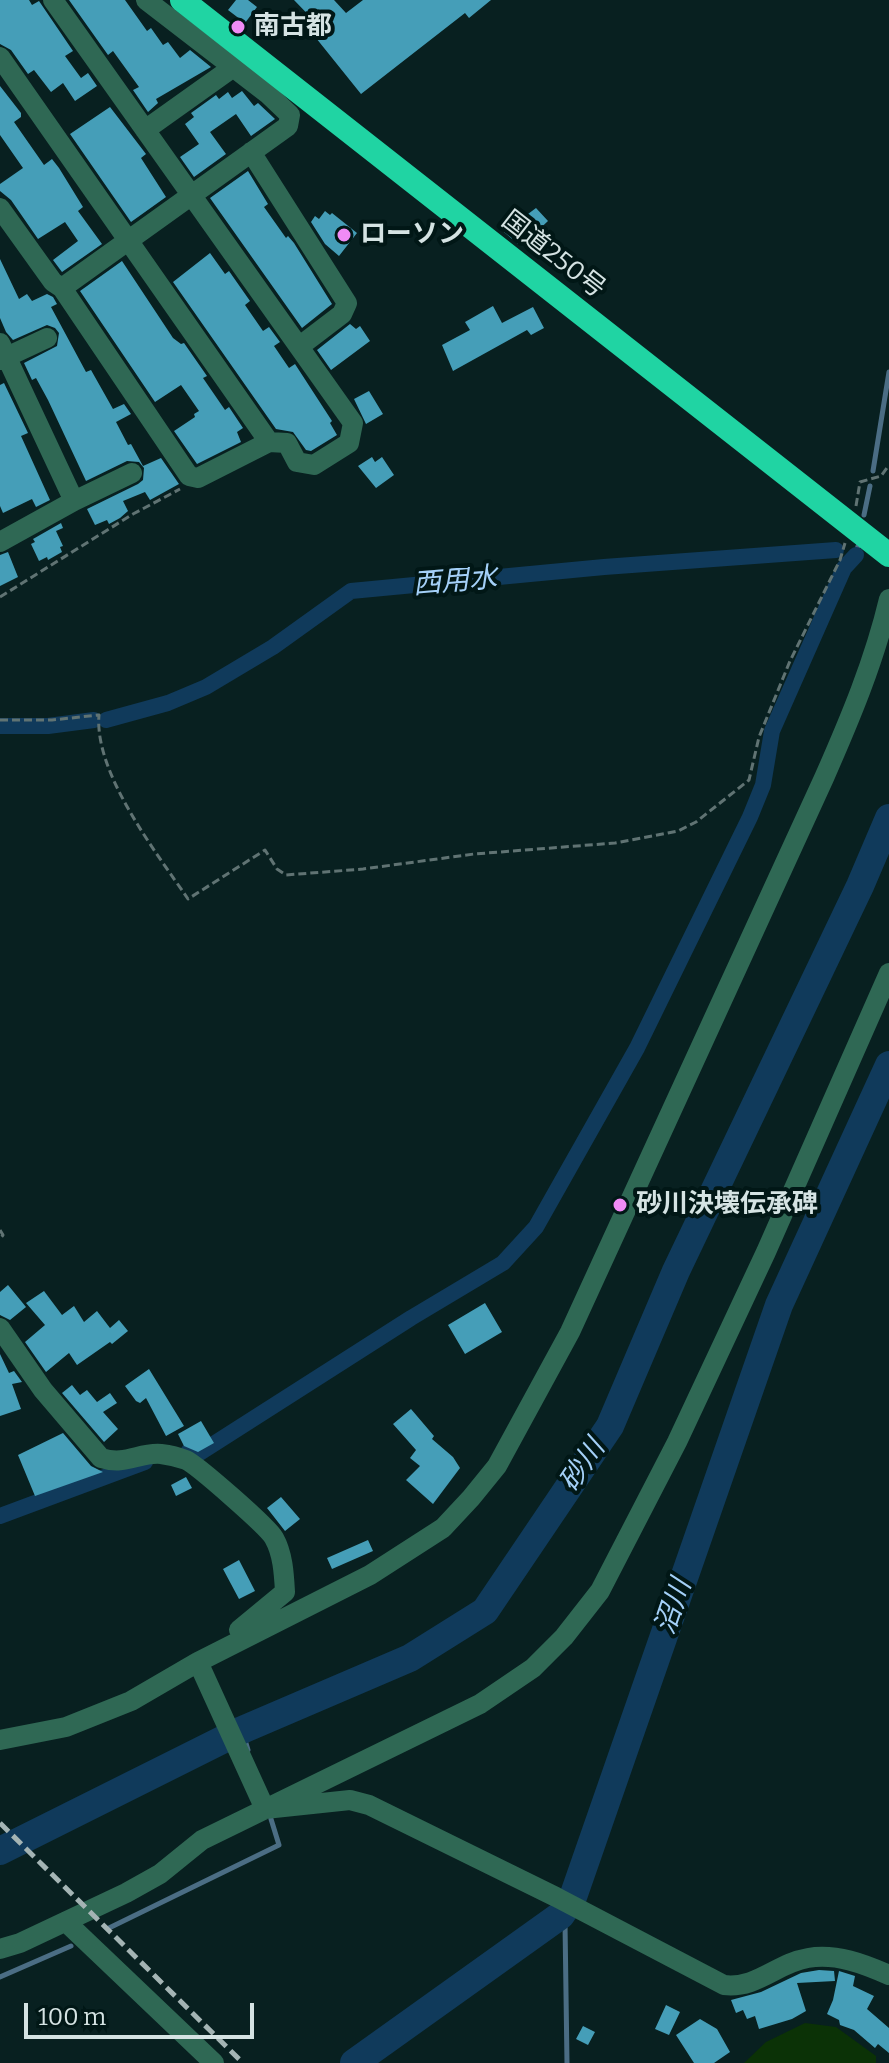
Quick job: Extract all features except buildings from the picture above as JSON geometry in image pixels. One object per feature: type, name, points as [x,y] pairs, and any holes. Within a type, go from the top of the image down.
[{"type":"highway","name":"国道250号","points":[[197,4],[889,555]]},
{"type":"street","points":[[0,208],[53,282],[62,288],[189,476],[198,478],[269,442],[287,443],[297,462],[314,465],[349,443],[353,423],[53,0]]},
{"type":"street","points":[[62,288],[288,126],[290,115],[268,94],[146,0]]},
{"type":"street","points":[[0,57],[269,442]]},
{"type":"street","points":[[145,130],[232,68]]},
{"type":"street","points":[[251,152],[347,303],[342,314],[300,346]]},
{"type":"street","points":[[47,338],[2,353],[74,501]]},
{"type":"street","points":[[0,542],[132,473]]},
{"type":"street","points":[[0,1740],[66,1727],[131,1701],[198,1662],[370,1575],[443,1528],[497,1466],[570,1332],[824,778],[854,711],[877,647],[889,599]]},
{"type":"street","points":[[0,1949],[20,1943],[126,1893],[160,1874],[202,1840],[262,1803],[480,1704],[533,1668],[564,1637],[600,1591],[677,1442],[766,1252],[889,973]]},
{"type":"street","points":[[0,1328],[43,1390],[101,1458],[112,1462],[127,1461],[157,1454],[188,1461],[274,1536],[283,1565],[285,1592],[198,1662]]},
{"type":"street","points":[[198,1662],[262,1803]]},
{"type":"street","points":[[262,1803],[295,1807],[322,1801],[359,1802],[565,1901],[724,1985],[741,1987],[808,1958],[859,1962],[889,1975]]},
{"type":"street","points":[[66,1922],[214,2063]]},
{"type":"path","points":[[856,507],[860,482],[881,476],[889,465]]},
{"type":"path","points":[[0,597],[119,522],[192,483],[193,477]]},
{"type":"path","points":[[0,720],[52,720],[99,715],[98,730],[109,773],[188,899],[265,850],[277,869],[286,875],[363,869],[474,854],[615,843],[678,831],[696,822],[749,780],[759,737],[790,661],[840,560],[846,539]]},
{"type":"path","points":[[0,1230],[3,1235],[0,1239]]},
{"type":"green space","points":[[805,2023],[836,2027],[876,2056],[876,2063],[744,2063],[766,2042]]},
{"type":"waterway","points":[[873,471],[889,372]]},
{"type":"waterway","points":[[864,515],[870,486]]},
{"type":"waterway","points":[[856,555],[858,546]]},
{"type":"waterway","name":"西用水","points":[[106,720],[168,703],[206,687],[273,647],[351,591],[604,567],[836,550]]},
{"type":"waterway","points":[[188,1452],[198,1454],[503,1263],[536,1227],[637,1048],[750,817],[763,785],[772,731],[844,568],[856,555]]},
{"type":"waterway","name":"西用水","points":[[0,726],[48,726],[94,720]]},
{"type":"waterway","name":"砂川","points":[[0,1851],[242,1730],[410,1658],[485,1611],[610,1426],[676,1271],[860,886],[889,818]]},
{"type":"waterway","name":"沼川","points":[[354,2063],[561,1915],[573,1897],[779,1305],[889,1065]]},
{"type":"waterway","points":[[0,1516],[145,1462]]},
{"type":"waterway","points":[[242,1730],[248,1750]]},
{"type":"waterway","points":[[109,1928],[279,1845],[271,1819]]},
{"type":"waterway","points":[[561,1915],[565,1923],[567,2063]]},
{"type":"waterway","points":[[0,1977],[71,1946]]},
{"type":"railway","points":[[0,1823],[243,2063]]},
{"type":"place","name":"南古都","points":[[238,27]]},
{"type":"place","name":"ローソン","points":[[344,235]]},
{"type":"place","name":"砂川決壊伝承碑","points":[[620,1205]]}]
